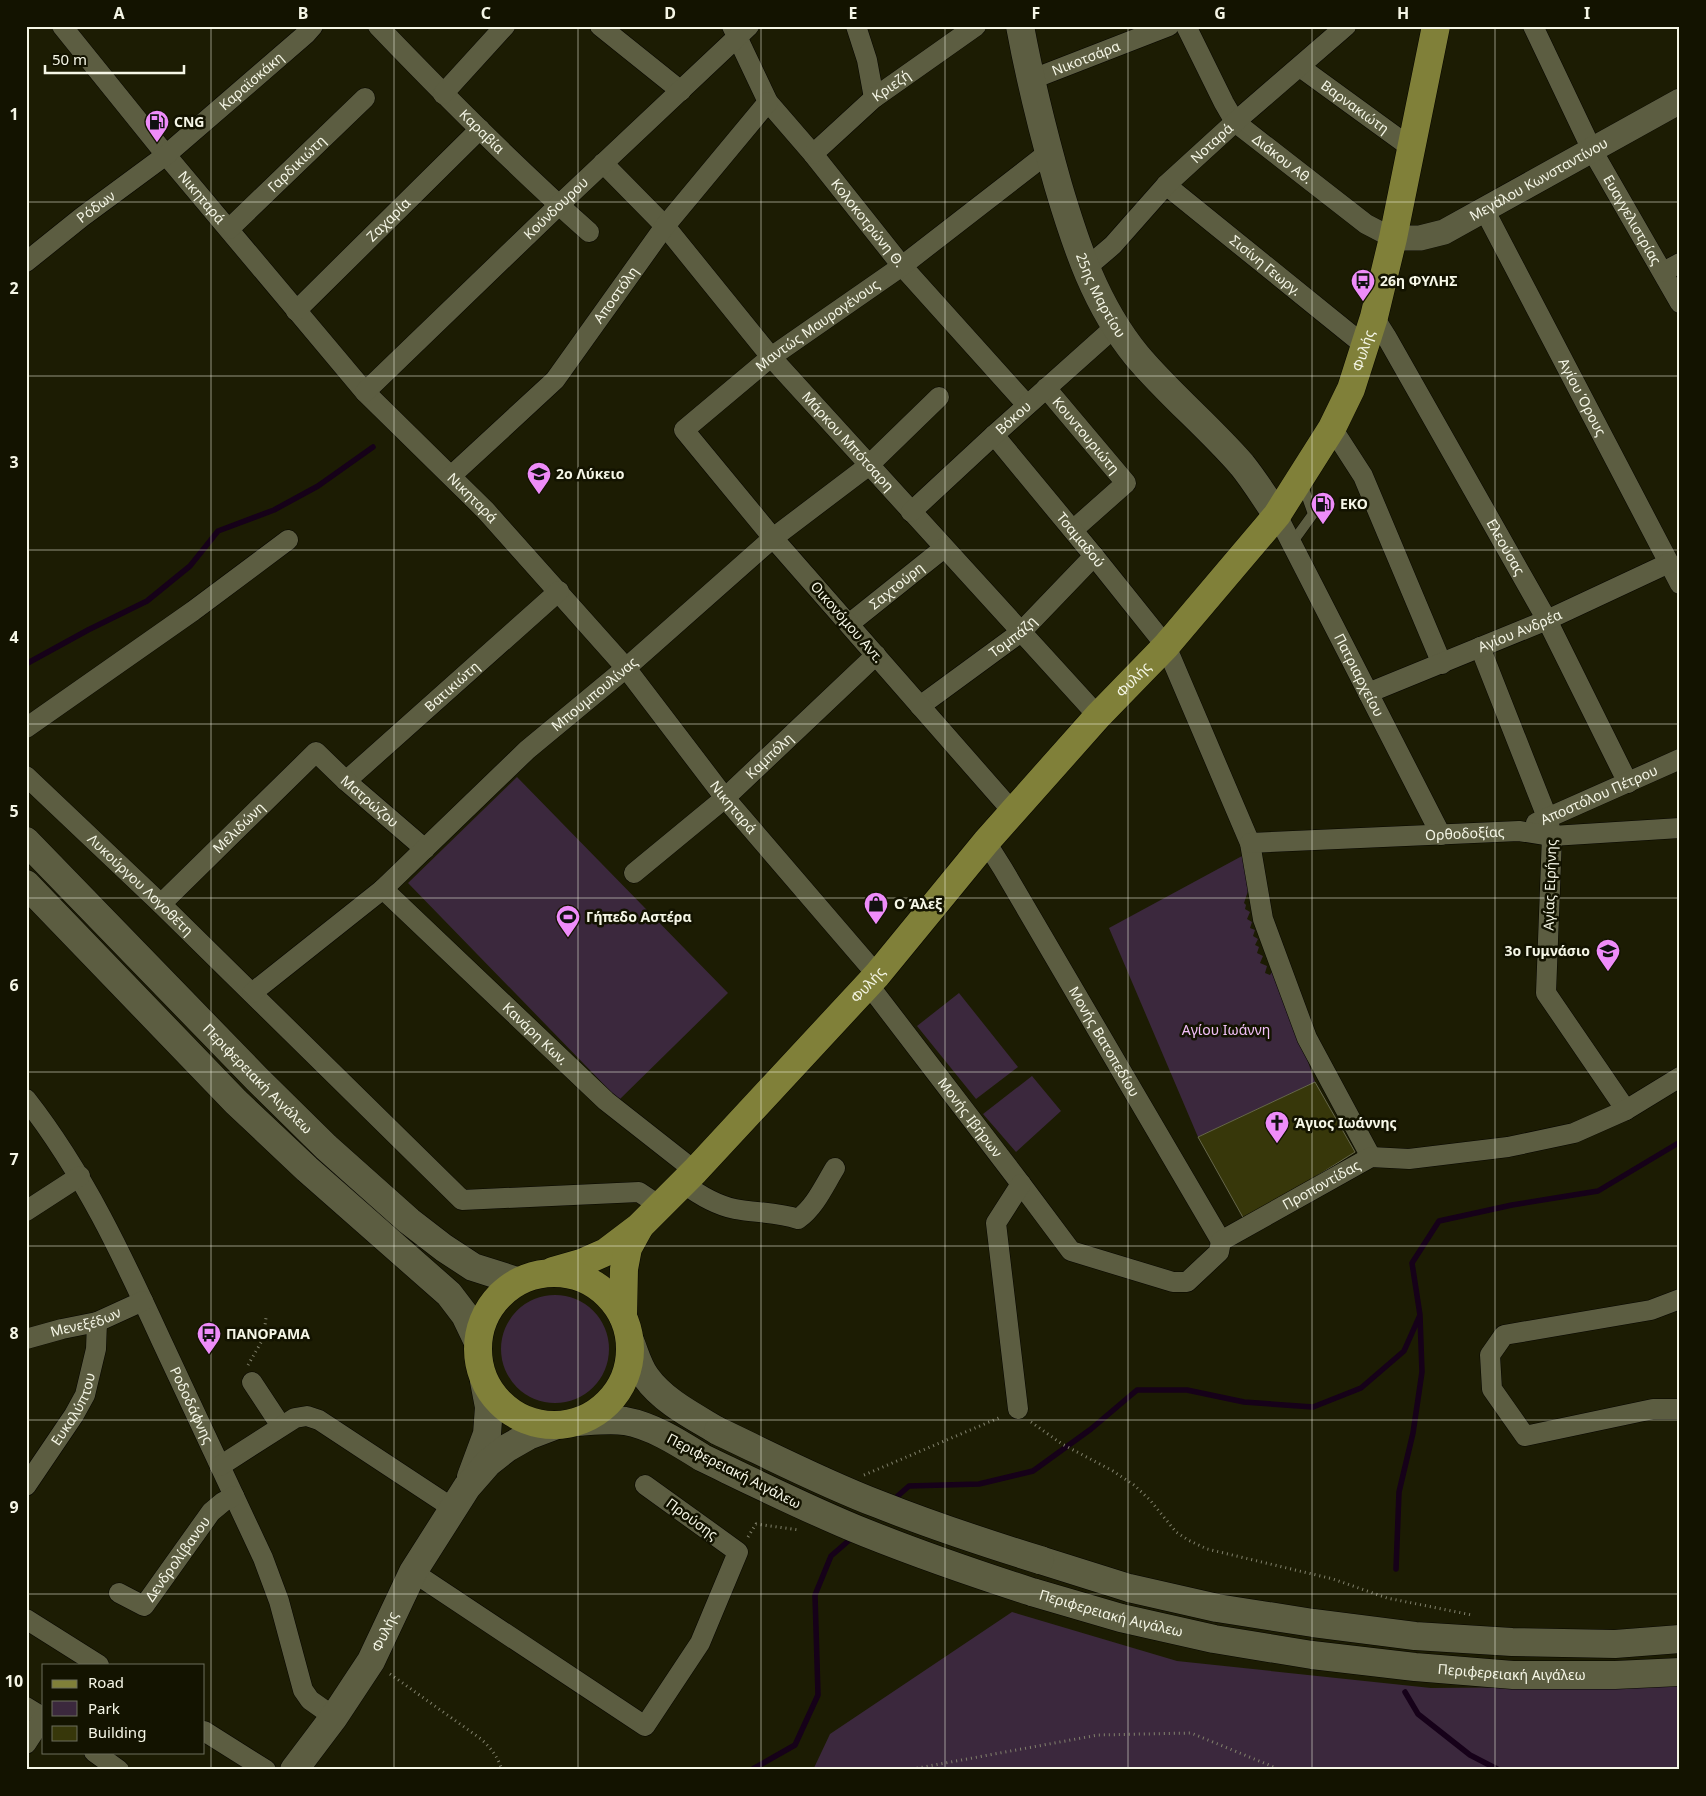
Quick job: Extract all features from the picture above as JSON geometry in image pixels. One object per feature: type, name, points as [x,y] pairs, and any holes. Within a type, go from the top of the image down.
[{"type":"main road","name":"25ης Μαρτίου","points":[[1020,26],[1030,80],[1049,152],[1085,269],[1097,294],[1137,356],[1242,466],[1277,514]]},
{"type":"main road","name":"Φυλής","points":[[553,1271],[581,1264],[606,1252],[639,1227],[689,1177],[872,980],[986,842],[1098,716],[1166,646],[1277,514],[1332,428],[1351,389],[1374,317],[1393,238],[1436,26]]},
{"type":"main road","name":"Περιφερειακή Αιγάλεω","points":[[26,841],[257,1079],[347,1166],[409,1221],[444,1248],[473,1267],[517,1281]]},
{"type":"main road","points":[[26,884],[236,1102],[314,1176],[449,1294],[465,1315],[477,1340]]},
{"type":"main road","name":"Φυλής","points":[[627,1328],[624,1268],[628,1248],[639,1227]]},
{"type":"main road","points":[[553,1271],[582,1277],[606,1292],[627,1328],[629,1367],[618,1391],[600,1410],[567,1424],[535,1423],[514,1414],[497,1400],[484,1380],[478,1361],[477,1340],[484,1316],[497,1296],[517,1281],[534,1274],[553,1271]]},
{"type":"main road","name":"Περιφερειακή Αιγάλεω","points":[[627,1328],[637,1360],[646,1377],[664,1396],[718,1431],[796,1469],[876,1503],[958,1534],[1129,1588],[1217,1608],[1397,1634],[1512,1642],[1615,1644],[1680,1640]]},
{"type":"main road","name":"Φυλής","points":[[460,1498],[487,1434],[489,1407],[484,1380]]},
{"type":"main road","name":"Περιφερειακή Αιγάλεω","points":[[567,1424],[601,1420],[625,1421],[647,1428],[783,1497],[864,1533],[1032,1592],[1121,1618],[1214,1639],[1312,1655],[1415,1667],[1513,1675],[1616,1675],[1680,1672]]},
{"type":"main road","name":"Φυλής","points":[[294,1770],[334,1717],[371,1661],[413,1572],[460,1498],[488,1463],[507,1448],[528,1436],[567,1424]]},
{"type":"street","name":"Νικηταρά","points":[[62,26],[166,155],[365,392],[486,510],[626,668],[725,798],[872,980]]},
{"type":"street","name":"Καραϊσκάκη","points":[[166,155],[306,34],[312,26]]},
{"type":"street","name":"Καραβία","points":[[378,26],[443,94],[589,232]]},
{"type":"street","points":[[443,94],[505,26]]},
{"type":"street","points":[[600,26],[681,91]]},
{"type":"street","points":[[856,26],[867,60],[874,98]]},
{"type":"street","name":"Κριεζή","points":[[813,154],[874,98],[976,26]]},
{"type":"street","name":"Νικοτσάρα","points":[[1030,80],[1169,26]]},
{"type":"street","name":"Διάκου Αθ.","points":[[1186,26],[1235,122],[1366,224],[1393,238]]},
{"type":"street","name":"Νοταρά","points":[[1085,269],[1113,245],[1166,185],[1235,122],[1346,26]]},
{"type":"street","name":"Ευαγγελιστρίας","points":[[1533,26],[1592,150],[1671,267],[1680,304]]},
{"type":"street","name":"Κούνδουρου","points":[[365,392],[558,204],[681,91],[740,30]]},
{"type":"street","name":"Κολοκοτρώνη Θ.","points":[[740,30],[768,102],[813,154],[902,266],[1027,405]]},
{"type":"street","name":"Βαρνακιώτη","points":[[1300,67],[1410,147]]},
{"type":"street","name":"Γαρδικιώτη","points":[[229,229],[365,98]]},
{"type":"street","name":"Μεγάλου Κωνσταντίνου","points":[[1393,238],[1420,238],[1444,232],[1485,211],[1680,101]]},
{"type":"street","name":"Αποστόλη","points":[[451,476],[555,380],[665,226],[768,102]]},
{"type":"street","name":"Ζαχαρία","points":[[296,311],[480,129]]},
{"type":"street","name":"Μαντώς Μαυρογένους","points":[[684,430],[771,357],[902,266],[1049,152]]},
{"type":"street","name":"Ρόδων","points":[[26,262],[82,217],[166,155]]},
{"type":"street","name":"Μάρκου Μπότσαρη","points":[[603,163],[665,226],[771,357],[868,466],[1098,716]]},
{"type":"street","name":"Σισίνη Γεωργ.","points":[[1166,185],[1365,346]]},
{"type":"street","name":"Αγίου Όρους","points":[[1485,211],[1680,584]]},
{"type":"street","name":"Ελεούσας","points":[[1374,317],[1547,620],[1628,783]]},
{"type":"street","name":"Βόκου","points":[[911,512],[1116,326]]},
{"type":"street","name":"Κουντουριώτη","points":[[1046,388],[1126,483],[1073,530]]},
{"type":"street","name":"Μπουμπουλίνας","points":[[252,993],[383,889],[527,750],[626,668],[773,538],[868,466],[939,397]]},
{"type":"street","points":[[1332,428],[1363,476],[1442,664]]},
{"type":"street","name":"Οικονόμου Αντ.","points":[[684,430],[773,538],[1013,812]]},
{"type":"street","name":"Τσαμαδού","points":[[994,435],[1166,646]]},
{"type":"street","name":"Πατριαρχείου","points":[[1277,514],[1440,835]]},
{"type":"street","points":[[26,728],[193,611],[288,540]]},
{"type":"street","name":"Σαχτούρη","points":[[849,624],[944,548]]},
{"type":"street","name":"Τομπάζη","points":[[920,706],[1021,632],[1094,556]]},
{"type":"street","name":"Αγίου Ανδρέα","points":[[1368,693],[1547,620],[1669,562]]},
{"type":"street","name":"Βατικιώτη","points":[[346,781],[559,591]]},
{"type":"street","points":[[1166,646],[1250,843],[1263,919],[1307,1038],[1371,1157]]},
{"type":"street","name":"Αγίας Ειρήνης","points":[[1480,647],[1550,827],[1546,993],[1626,1110]]},
{"type":"street","name":"Καμπόλη","points":[[634,873],[725,798],[876,655]]},
{"type":"street","name":"Ματρώζου","points":[[316,752],[346,781],[425,849]]},
{"type":"street","name":"Μελιδώνη","points":[[161,904],[316,752]]},
{"type":"street","name":"Αποστόλου Πέτρου","points":[[1519,832],[1550,827],[1628,783],[1680,759]]},
{"type":"street","name":"Λυκούργου Λογοθέτη","points":[[26,776],[161,904],[462,1200],[639,1192],[660,1206]]},
{"type":"street","points":[[1550,827],[1680,828]]},
{"type":"street","name":"Ορθοδοξίας","points":[[1250,843],[1519,832]]},
{"type":"street","name":"Μονής Βατοπεδίου","points":[[986,842],[1221,1241]]},
{"type":"street","name":"Κανάρη Κων.","points":[[383,889],[606,1101],[689,1177],[697,1194],[716,1204],[734,1209],[786,1215],[798,1219],[808,1211],[817,1199],[835,1168]]},
{"type":"street","name":"Μονής Ιβήρων","points":[[872,980],[1071,1251],[1173,1282],[1187,1282],[1219,1252],[1221,1241]]},
{"type":"street","name":"Προποντίδας","points":[[1221,1241],[1371,1157],[1409,1159],[1508,1147],[1574,1132],[1626,1110],[1680,1077]]},
{"type":"street","name":"Ροδοδάφνης","points":[[26,1099],[43,1120],[80,1176],[107,1226],[272,1581],[288,1631],[303,1690],[310,1700],[334,1717]]},
{"type":"street","points":[[26,1211],[80,1176]]},
{"type":"street","points":[[1018,1409],[996,1223],[1021,1184]]},
{"type":"street","points":[[1680,1299],[1651,1310],[1504,1335],[1490,1355],[1492,1389],[1525,1436],[1653,1409],[1680,1409]]},
{"type":"street","name":"Μενεξέδων","points":[[28,1335],[97,1322],[143,1301]]},
{"type":"street","name":"Ευκαλύπτου","points":[[26,1486],[74,1416],[85,1395],[96,1349],[97,1322]]},
{"type":"street","points":[[252,1382],[281,1426]]},
{"type":"street","points":[[220,1466],[281,1426],[295,1418],[307,1416],[319,1420],[460,1498]]},
{"type":"street","name":"Προύσης","points":[[413,1572],[645,1726],[700,1644],[738,1552],[645,1486]]},
{"type":"street","name":"Δενδρολίβανου","points":[[119,1593],[144,1606],[211,1512],[234,1496]]},
{"type":"street","points":[[26,1619],[97,1664]]},
{"type":"street","points":[[26,1707],[42,1717]]},
{"type":"street","points":[[26,1744],[42,1721]]},
{"type":"street","points":[[205,1732],[266,1770]]},
{"type":"street","points":[[97,1754],[119,1770]]},
{"type":"lane","points":[[1292,543],[1313,514],[1301,478]]},
{"type":"path","points":[[252,1382],[248,1374],[248,1365],[263,1339],[266,1318]]},
{"type":"path","points":[[1018,1409],[1048,1435],[1113,1471],[1134,1485],[1150,1500],[1176,1532],[1207,1549],[1333,1579],[1387,1598],[1476,1616]]},
{"type":"path","points":[[371,1661],[482,1739],[492,1750],[502,1770]]},
{"type":"path","points":[[907,1770],[1098,1735],[1191,1733],[1280,1770]]},
{"type":"green space","name":"Γήπεδο Αστέρα","points":[[517,777],[728,993],[619,1100],[408,883]]},
{"type":"green space","name":"Αγίου Ιωάννη","points":[[1242,856],[1250,885],[1244,903],[1246,905],[1245,909],[1250,912],[1247,919],[1252,922],[1250,928],[1255,930],[1253,936],[1258,939],[1255,945],[1259,947],[1257,953],[1263,956],[1260,963],[1267,966],[1265,973],[1270,975],[1275,967],[1315,1082],[1198,1137],[1109,928]]},
{"type":"green space","points":[[959,993],[1018,1067],[976,1099],[917,1026]]},
{"type":"green space","points":[[1032,1076],[1061,1111],[1016,1152],[983,1114]]},
{"type":"green space","points":[[555,1295],[576,1299],[593,1311],[605,1328],[609,1349],[605,1370],[593,1387],[576,1399],[555,1403],[534,1399],[517,1387],[505,1370],[501,1349],[505,1328],[517,1311],[534,1299]]},
{"type":"green space","points":[[1012,1612],[1177,1661],[1431,1688],[1680,1686],[1680,1770],[813,1770],[830,1734]]},
{"type":"building","name":"Άγιος Ιωάννης","points":[[1315,1082],[1355,1152],[1245,1221],[1198,1137]]},
{"type":"waterway","points":[[26,664],[88,630],[147,601],[190,566],[218,531],[274,510],[318,486],[373,447]]},
{"type":"waterway","points":[[892,1501],[909,1486],[979,1484],[1033,1471],[1091,1429],[1137,1390],[1187,1390],[1244,1402],[1313,1407],[1361,1388],[1404,1351],[1420,1315],[1412,1263],[1439,1221],[1512,1205],[1598,1191],[1680,1142]]},
{"type":"waterway","points":[[1396,1569],[1399,1492],[1413,1433],[1422,1372],[1420,1316]]},
{"type":"waterway","points":[[751,1770],[795,1745],[818,1695],[815,1595],[831,1556],[854,1536]]},
{"type":"waterway","points":[[1405,1692],[1418,1714],[1470,1755],[1499,1770]]},
{"type":"place","name":"CNG","points":[[157,143]]},
{"type":"place","name":"26η ΦΥΛΗΣ","points":[[1363,302]]},
{"type":"place","name":"2ο Λύκειο","points":[[539,495]]},
{"type":"place","name":"EKO","points":[[1323,525]]},
{"type":"place","name":"Ο Άλεξ","points":[[876,925]]},
{"type":"place","name":"Γήπεδο Αστέρα","points":[[568,938]]},
{"type":"place","name":"3ο Γυμνάσιο","points":[[1608,972]]},
{"type":"place","name":"Άγιος Ιωάννης","points":[[1277,1144]]},
{"type":"place","name":"ΠΑΝΟΡΑΜΑ","points":[[209,1355]]}]
